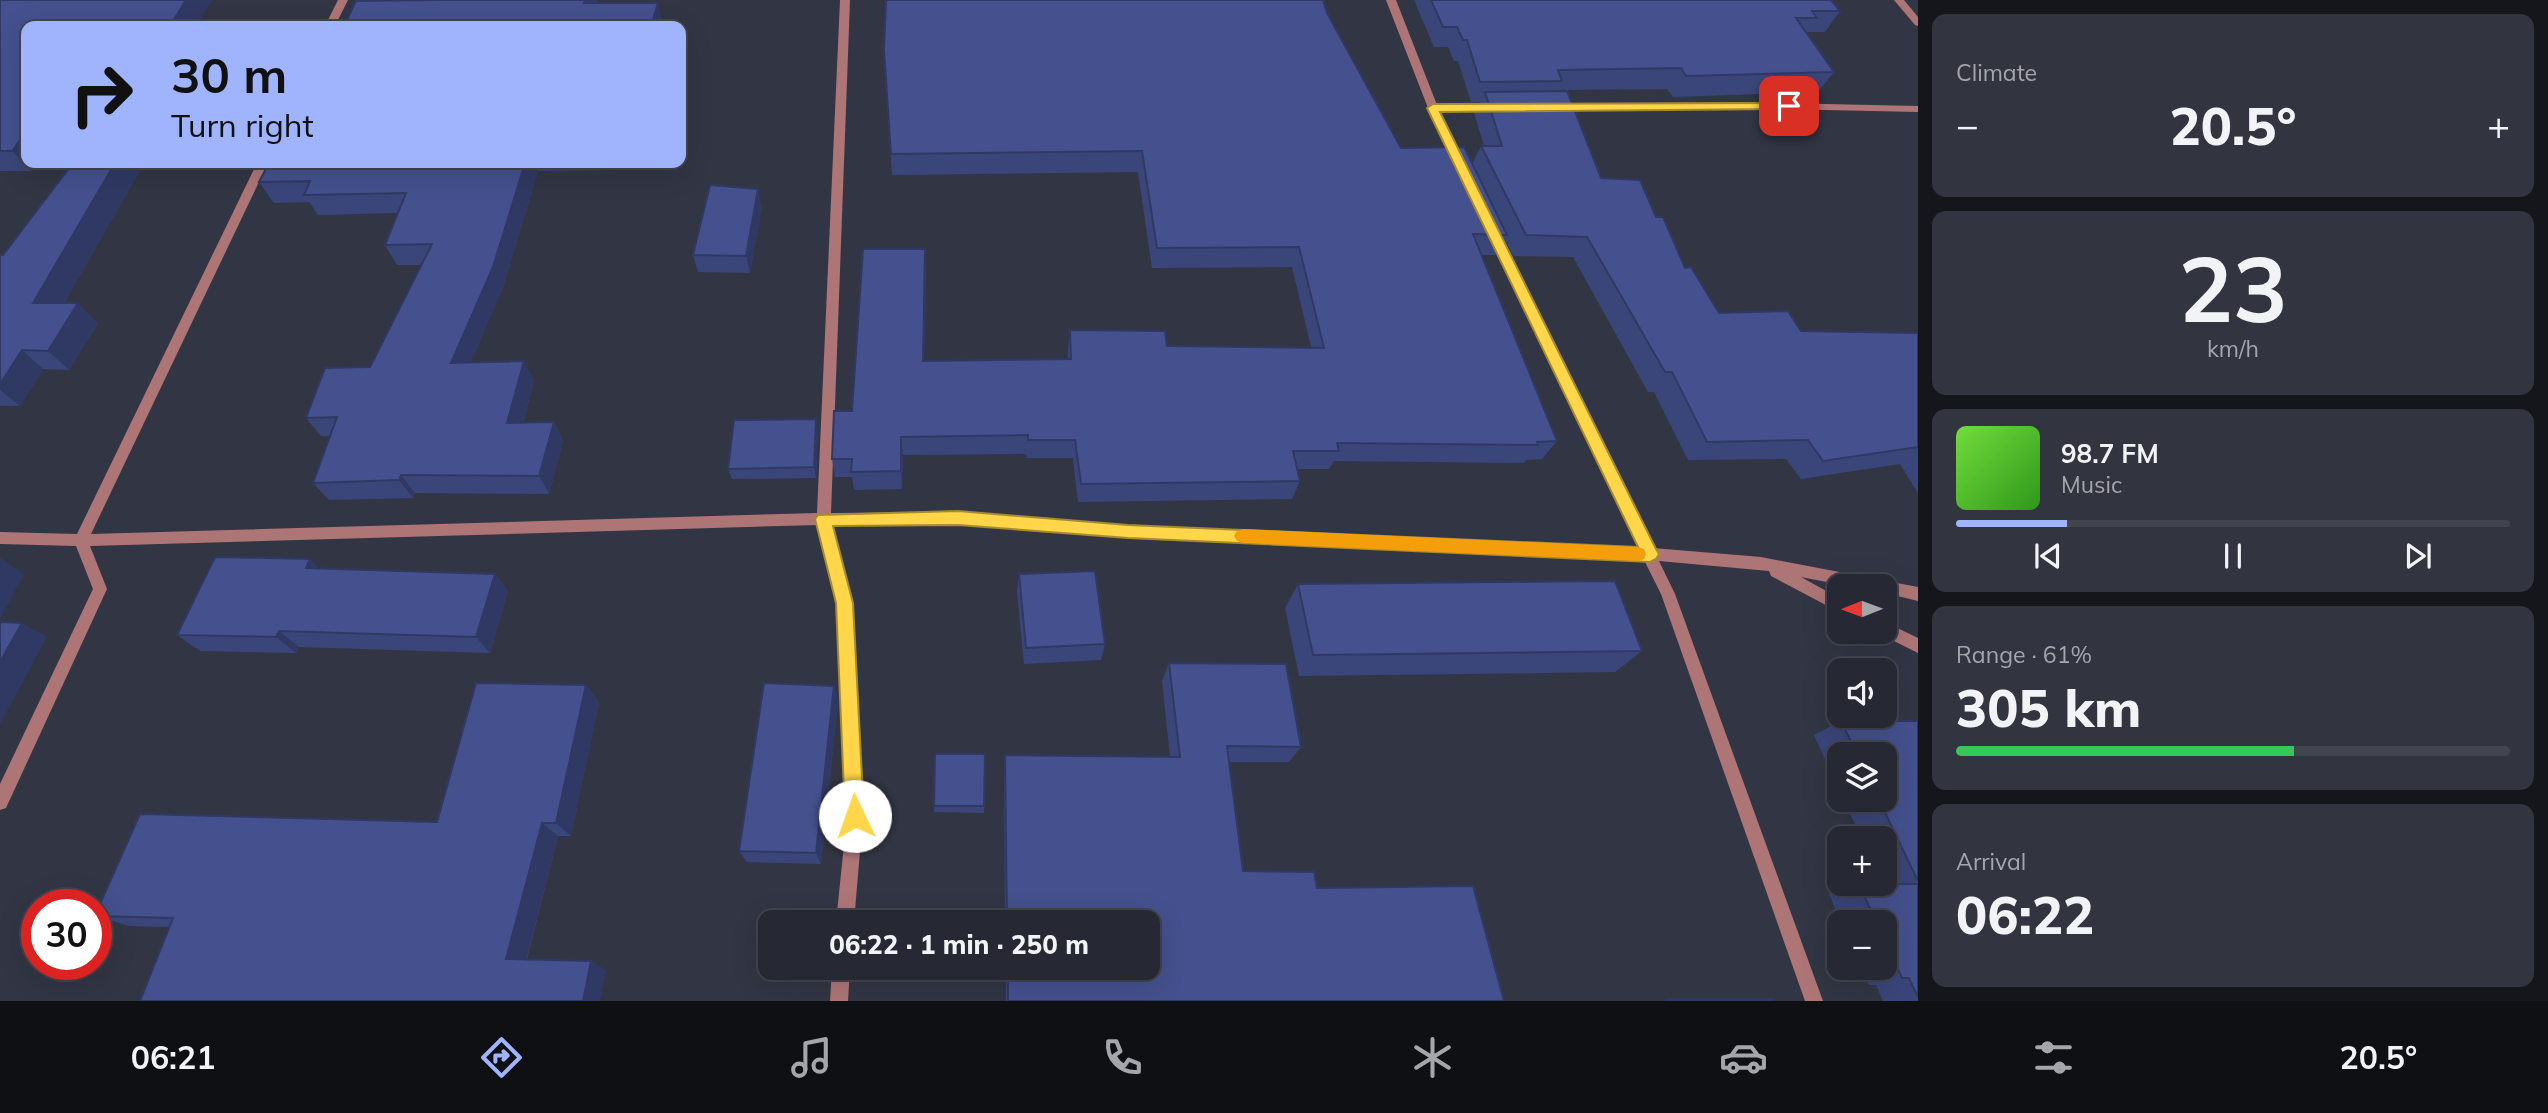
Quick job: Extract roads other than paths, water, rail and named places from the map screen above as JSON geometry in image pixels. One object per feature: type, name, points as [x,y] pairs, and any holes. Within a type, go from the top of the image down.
[{"type":"street","points":[[332,21],[343,0]]},
{"type":"street","points":[[845,0],[824,519],[845,603],[855,816],[846,910]]},
{"type":"street","points":[[1391,0],[1433,108],[1469,182]]},
{"type":"street","points":[[1899,0],[1918,23]]},
{"type":"street","points":[[1543,107],[1737,105],[1918,109]]},
{"type":"street","points":[[1433,108],[1502,107]]},
{"type":"street","points":[[0,802],[100,589],[81,540],[260,168]]},
{"type":"street","points":[[1487,219],[1668,594],[1814,1001]]},
{"type":"street","points":[[0,538],[81,540],[824,519],[958,518],[1128,531],[1650,554],[1762,563],[1827,576]]},
{"type":"street","points":[[1762,563],[1827,598]]},
{"type":"street","points":[[1897,590],[1918,594]]},
{"type":"street","points":[[1897,635],[1918,646]]},
{"type":"street","points":[[839,1001],[840,980]]}]
